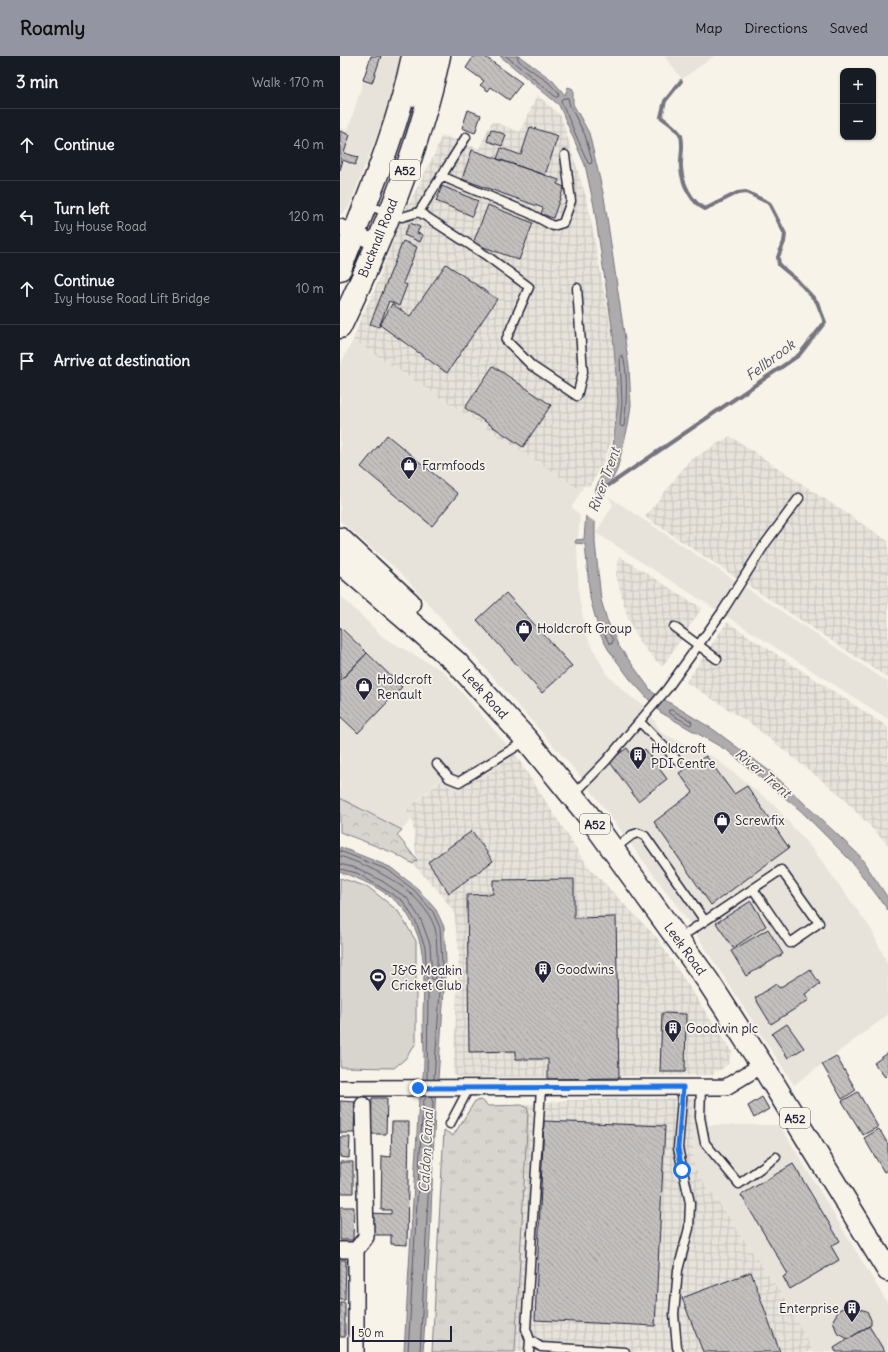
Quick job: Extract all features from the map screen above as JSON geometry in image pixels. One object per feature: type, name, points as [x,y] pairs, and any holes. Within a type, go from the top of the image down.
[{"type":"main road","name":"Bucknall Road","points":[[340,270],[347,231],[365,205],[391,134],[413,56]]},
{"type":"main road","name":"A52","points":[[391,134],[402,122],[409,106],[424,56]]},
{"type":"main road","name":"Bucknall Road","points":[[343,320],[390,214],[420,127],[439,56]]},
{"type":"main road","name":"Leek Road","points":[[340,539],[416,611],[447,653],[527,740],[572,795],[708,981],[885,1258]]},
{"type":"main road","name":"Leek Road","points":[[340,562],[447,653]]},
{"type":"main road","points":[[340,580],[400,632],[447,653]]},
{"type":"street","points":[[347,231],[378,244]]},
{"type":"street","points":[[340,1088],[726,1087],[762,1065]]},
{"type":"street","points":[[356,1352],[356,1250],[366,1237],[363,1105]]},
{"type":"street","points":[[340,1250],[356,1250]]},
{"type":"lane","points":[[365,205],[402,217],[419,212],[466,137]]},
{"type":"lane","points":[[441,176],[529,213],[553,226],[563,223],[571,201],[566,155]]},
{"type":"lane","points":[[419,212],[488,256],[529,287],[506,340],[532,366],[577,396],[582,372],[577,288]]},
{"type":"lane","points":[[572,795],[606,761],[667,689],[697,644],[722,612],[765,544],[799,498]]},
{"type":"lane","points":[[674,627],[717,659]]},
{"type":"lane","points":[[643,718],[677,760]]},
{"type":"lane","points":[[437,764],[449,778],[459,782],[527,740]]},
{"type":"lane","points":[[613,850],[632,835],[638,833],[645,836],[706,921]]},
{"type":"lane","points":[[678,940],[753,889],[781,870],[819,924],[790,943],[753,889]]},
{"type":"lane","points":[[679,1352],[676,1346],[674,1314],[678,1270],[689,1228],[690,1203],[678,1148],[683,1087]]},
{"type":"lane","points":[[701,1087],[700,1117],[705,1143],[739,1184],[776,1157]]},
{"type":"lane","points":[[450,1124],[469,1088]]},
{"type":"lane","points":[[529,1352],[530,1340],[526,1329],[541,1088]]},
{"type":"lane","points":[[530,1340],[541,1347],[625,1352]]},
{"type":"shaded area","points":[[371,56],[401,56],[389,104],[349,207],[340,215],[340,128],[348,130]]},
{"type":"shaded area","points":[[664,56],[714,56],[682,79]]},
{"type":"shaded area","points":[[537,95],[561,116],[588,204],[615,351],[619,403],[611,442],[601,469],[591,483],[591,486],[585,483],[580,490],[353,340],[360,320],[375,289],[402,217],[434,155],[442,135],[479,149],[492,121],[520,132]]},
{"type":"shaded area","points":[[353,340],[580,490],[585,483],[591,486],[584,486],[572,507],[580,516],[577,547],[579,597],[587,637],[607,675],[632,698],[644,705],[662,733],[715,758],[772,803],[815,852],[871,929],[888,965],[888,1015],[794,1085],[685,917],[581,777],[402,574],[340,521],[340,365]]},
{"type":"shaded area","points":[[730,436],[888,541],[888,678],[645,517],[689,461]]},
{"type":"shaded area","points":[[608,496],[888,682],[888,719],[596,533],[613,505]]},
{"type":"shaded area","points":[[619,556],[702,608],[662,667],[640,643],[628,619],[616,575]]},
{"type":"shaded area","points":[[340,595],[383,637],[443,671],[515,754],[486,776],[475,779],[453,792],[442,779],[406,810],[412,819],[402,830],[340,798]]},
{"type":"shaded area","points":[[727,622],[888,727],[888,845],[840,795],[751,724],[686,682]]},
{"type":"shaded area","points":[[515,754],[587,865],[657,938],[732,1052],[728,1064],[722,1069],[714,1072],[714,1075],[460,1077],[453,1075],[459,953],[454,913],[441,894],[413,864],[417,860],[412,819],[406,810],[443,779],[453,792],[475,779],[486,776]]},
{"type":"shaded area","points":[[692,1098],[707,1098],[708,1125],[780,1125],[888,1304],[888,1352],[814,1352],[783,1296],[694,1167]]},
{"type":"shaded area","points":[[692,1098],[694,1167],[783,1296],[814,1352],[515,1352],[528,1111],[527,1108],[522,1105],[568,1100]]},
{"type":"green space","points":[[340,798],[402,830],[397,835],[417,860],[413,864],[394,853],[340,832]]},
{"type":"green space","name":"J&G Meakin Cricket Club","points":[[340,878],[368,887],[398,911],[416,941],[416,1043],[405,1059],[394,1068],[340,1067]]},
{"type":"green space","points":[[482,1100],[488,1106],[522,1105],[527,1108],[528,1111],[515,1352],[432,1352],[444,1130],[453,1136],[475,1101]]},
{"type":"water","name":"River Trent","points":[[500,56],[519,56],[552,80],[565,95],[568,87],[573,89],[573,104],[589,133],[604,197],[629,367],[631,405],[628,426],[617,470],[601,501],[595,524],[595,543],[601,600],[607,620],[618,645],[652,692],[714,730],[772,773],[859,855],[888,898],[888,910],[851,861],[801,811],[728,751],[660,712],[630,679],[608,649],[600,634],[590,598],[585,544],[575,543],[576,540],[584,539],[586,513],[613,447],[618,402],[613,334],[594,206],[585,165],[559,105]]},
{"type":"water","name":"Caldon Canal","points":[[340,847],[390,867],[417,888],[436,910],[444,927],[446,961],[438,1079],[436,1083],[430,1239],[423,1352],[404,1352],[419,1099],[423,1096],[425,1083],[422,1082],[424,1059],[423,956],[416,930],[402,907],[379,889],[364,881],[340,872]]},
{"type":"pier","points":[[592,491],[604,499],[597,523],[584,515]]},
{"type":"building","points":[[371,56],[381,56],[372,83],[363,80]]},
{"type":"building","points":[[474,56],[484,56],[522,83],[509,100],[491,87],[488,91],[480,85],[484,81],[466,68]]},
{"type":"building","points":[[468,110],[481,115],[475,133],[462,128]]},
{"type":"building","points":[[530,127],[558,136],[545,175],[497,159],[501,148],[521,155]]},
{"type":"building","points":[[491,129],[506,135],[502,146],[487,141]]},
{"type":"building","points":[[340,131],[350,135],[344,153],[358,157],[355,165],[343,160],[340,170]]},
{"type":"building","points":[[472,150],[559,180],[557,184],[564,187],[553,218],[541,214],[543,208],[462,179]]},
{"type":"building","points":[[442,186],[478,201],[472,216],[436,201]]},
{"type":"building","points":[[488,205],[533,223],[519,260],[473,243]]},
{"type":"building","points":[[410,223],[420,227],[417,233],[423,235],[420,242],[404,235]]},
{"type":"building","points":[[403,241],[417,247],[403,283],[407,285],[399,306],[389,301],[379,327],[370,324]]},
{"type":"building","points":[[446,264],[497,299],[447,373],[380,325],[392,304],[410,316]]},
{"type":"building","points":[[493,366],[551,405],[523,447],[465,408]]},
{"type":"building","name":"Farmfoods","points":[[387,435],[458,494],[432,526],[361,467]]},
{"type":"building","name":"Holdcroft Group","points":[[506,593],[572,666],[542,693],[477,620]]},
{"type":"building","points":[[340,627],[367,653],[340,681]]},
{"type":"building","name":"Holdcroft Renault","points":[[367,653],[402,687],[358,733],[340,716],[340,681]]},
{"type":"building","name":"Holdcroft PDI Centre","points":[[627,748],[634,758],[645,749],[667,779],[638,801],[609,761]]},
{"type":"building","name":"Screwfix","points":[[706,756],[734,794],[747,786],[789,848],[711,905],[654,822],[693,792],[679,773]]},
{"type":"building","points":[[472,831],[493,861],[449,893],[428,862]]},
{"type":"building","name":"Goodwins","points":[[574,879],[574,918],[616,917],[619,1078],[548,1079],[548,1059],[516,1059],[516,1051],[469,1052],[467,895],[493,894],[493,880]]},
{"type":"building","points":[[751,901],[766,926],[733,948],[716,923]]},
{"type":"building","points":[[768,929],[783,954],[746,976],[731,951]]},
{"type":"building","points":[[810,969],[820,984],[805,994],[809,1000],[771,1024],[755,998],[776,984],[779,988]]},
{"type":"building","name":"Goodwin plc","points":[[662,1013],[686,1014],[685,1072],[660,1072]]},
{"type":"building","points":[[787,1024],[804,1048],[788,1058],[772,1034]]},
{"type":"building","points":[[888,1053],[888,1074],[885,1077],[874,1063]]},
{"type":"building","points":[[836,1056],[856,1090],[842,1099],[822,1064]]},
{"type":"building","points":[[858,1092],[878,1127],[863,1135],[842,1101]]},
{"type":"building","points":[[762,1097],[769,1109],[754,1118],[748,1106]]},
{"type":"building","points":[[372,1098],[387,1098],[386,1134],[371,1134]]},
{"type":"building","points":[[340,1101],[355,1102],[354,1133],[340,1133]]},
{"type":"building","points":[[544,1121],[665,1126],[655,1326],[535,1320]]},
{"type":"building","points":[[392,1122],[409,1122],[407,1245],[391,1244],[391,1235],[368,1235],[369,1213],[391,1214],[391,1210],[381,1210],[382,1156],[391,1157]]},
{"type":"building","points":[[879,1129],[888,1144],[888,1170],[884,1172],[864,1138]]},
{"type":"building","points":[[340,1137],[350,1137],[349,1158],[340,1157]]},
{"type":"building","points":[[340,1162],[353,1162],[353,1193],[340,1193]]},
{"type":"building","points":[[793,1164],[840,1241],[831,1246],[839,1260],[790,1289],[783,1277],[788,1274],[741,1195]]},
{"type":"building","points":[[340,1207],[354,1207],[353,1240],[340,1240]]},
{"type":"building","points":[[340,1260],[346,1260],[345,1299],[340,1299]]},
{"type":"building","points":[[751,1272],[780,1352],[703,1352],[682,1298]]},
{"type":"building","points":[[340,1302],[345,1302],[345,1337],[340,1337]]},
{"type":"building","name":"Enterprise","points":[[847,1306],[867,1311],[871,1320],[871,1325],[848,1339],[837,1333],[833,1320],[839,1310]]},
{"type":"building","points":[[869,1326],[885,1352],[836,1352],[834,1348]]},
{"type":"waterway","name":"Fellbrook","points":[[606,487],[799,355],[825,322],[817,302],[797,280],[779,265],[778,257],[784,242],[785,234],[769,203],[746,192],[737,193],[705,209],[695,202],[688,192],[683,180],[681,168],[682,144],[680,133],[661,117],[665,101],[681,81]]},
{"type":"place","name":"Farmfoods","points":[[409,480]]},
{"type":"place","name":"Holdcroft Group","points":[[524,643]]},
{"type":"place","name":"Holdcroft Renault","points":[[364,701]]},
{"type":"place","name":"Holdcroft PDI Centre","points":[[638,770]]},
{"type":"place","name":"Screwfix","points":[[722,835]]},
{"type":"place","name":"Goodwins","points":[[543,984]]},
{"type":"place","name":"J&G Meakin Cricket Club","points":[[378,992]]},
{"type":"place","name":"Goodwin plc","points":[[673,1043]]},
{"type":"place","name":"Enterprise","points":[[852,1323]]},
{"type":"route","points":[[418,1088],[683,1087],[678,1148],[682,1170]]}]
